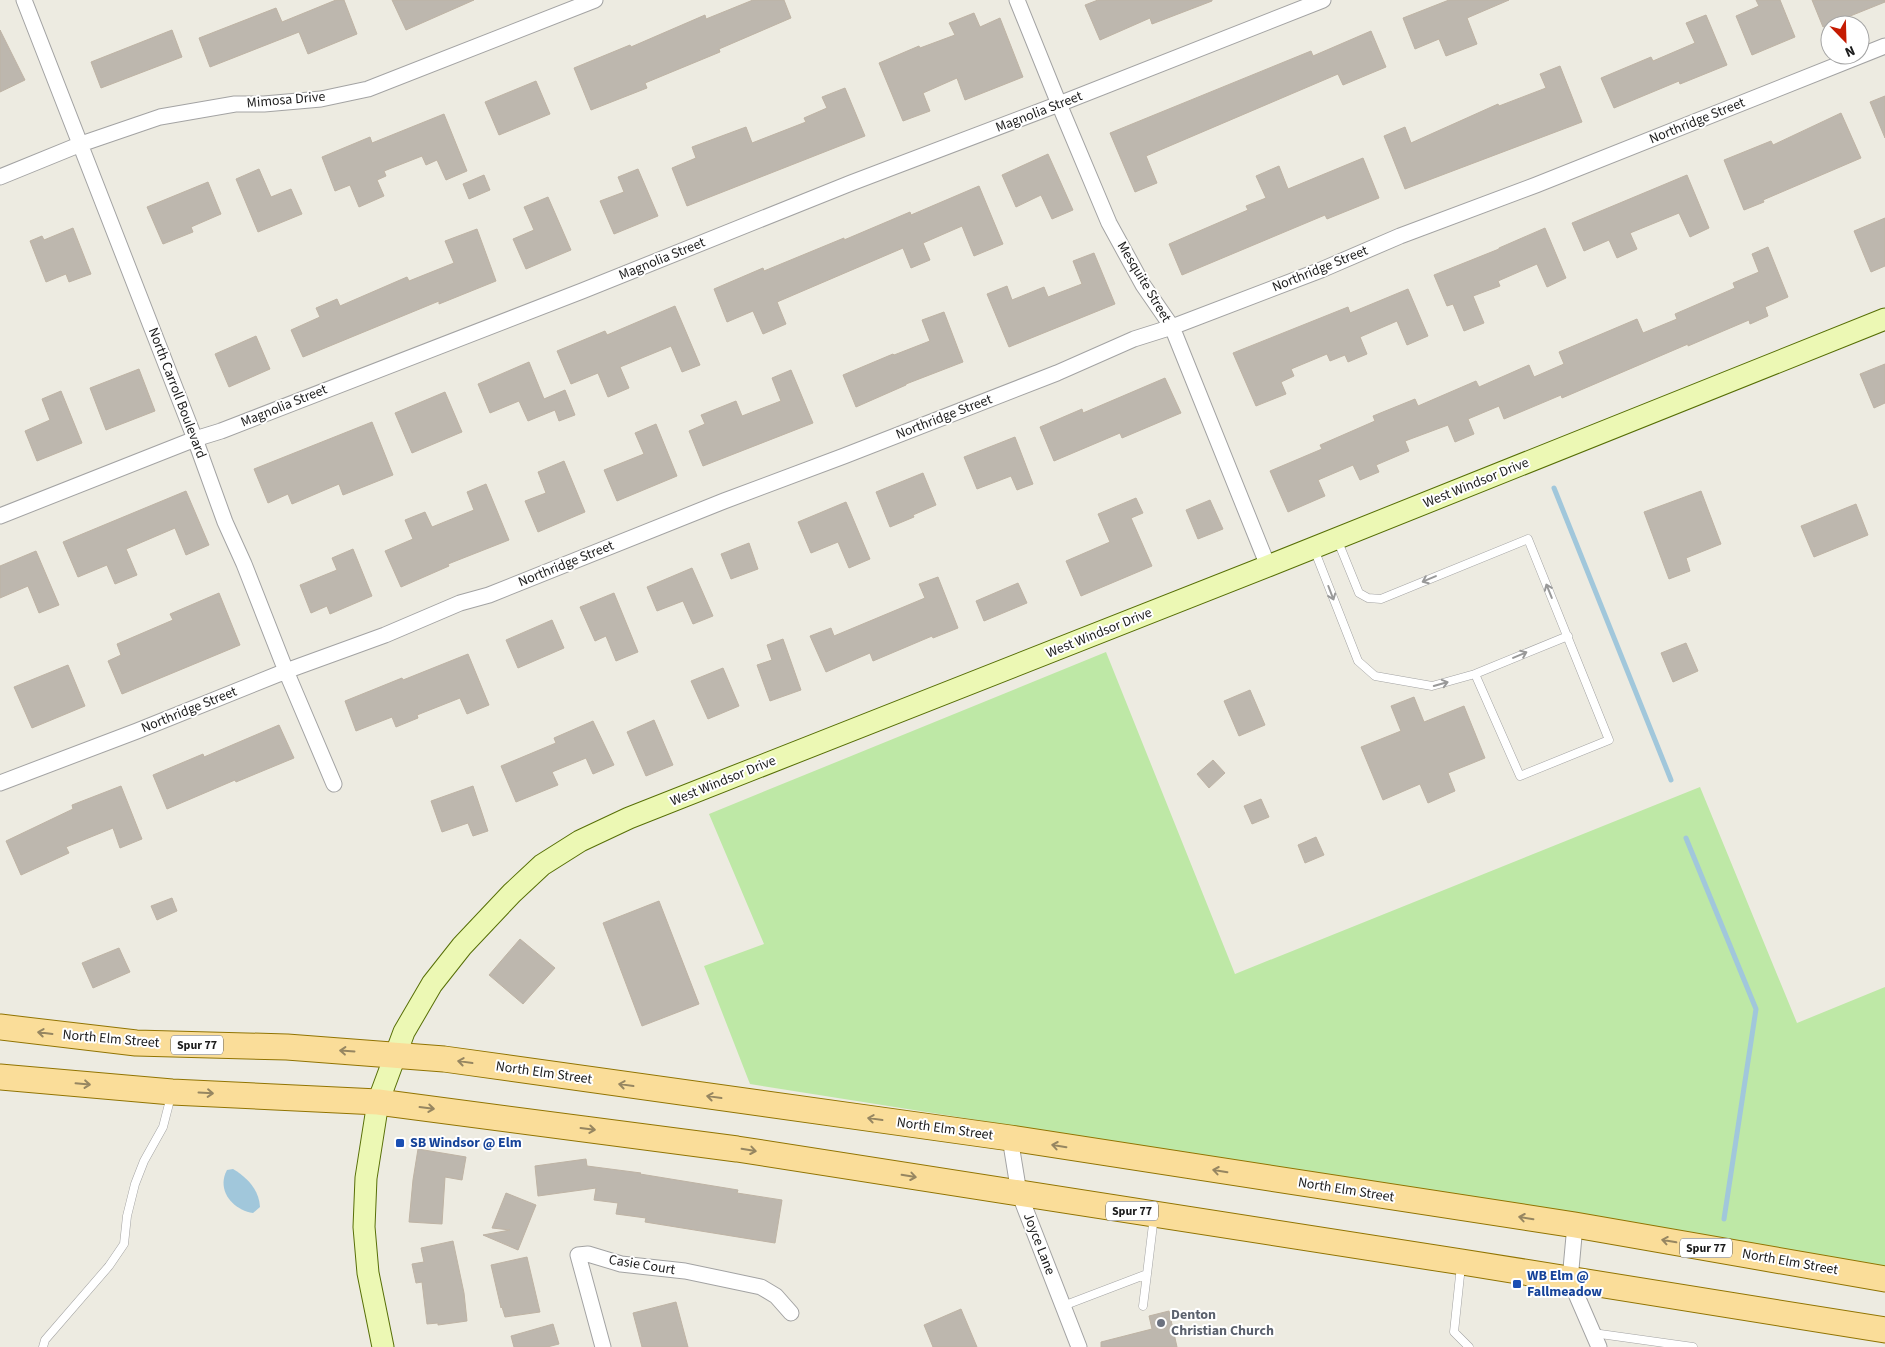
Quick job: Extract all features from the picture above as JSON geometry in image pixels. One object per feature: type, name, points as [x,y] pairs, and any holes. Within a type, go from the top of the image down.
[{"type":"main road","name":"North Elm Street","points":[[0,1027],[136,1043],[288,1047],[454,1060],[1010,1138],[1575,1225],[1885,1279]]},
{"type":"main road","name":"Spur 77","points":[[0,1078],[172,1092],[378,1102],[736,1149],[1885,1330]]},
{"type":"street","name":"North Carroll Boulevard","points":[[24,0],[195,439],[225,522],[334,784]]},
{"type":"street","name":"Mimosa Drive","points":[[0,176],[81,144],[160,117],[235,104],[264,104],[321,99],[368,89],[596,0]]},
{"type":"street","name":"Mesquite Street","points":[[1017,0],[1058,104],[1109,223],[1143,285],[1172,327],[1268,566]]},
{"type":"street","name":"Magnolia Street","points":[[0,516],[195,439],[221,431],[582,291],[851,183],[1323,0]]},
{"type":"street","name":"Northridge Street","points":[[0,783],[1039,380],[1134,339],[1172,327],[1321,270],[1400,236],[1536,185],[1885,46]]},
{"type":"street","name":"West Windsor Drive","points":[[383,1347],[368,1273],[364,1227],[366,1178],[378,1102],[404,1032],[432,984],[462,946],[512,893],[542,865],[580,842],[629,818],[1314,548],[1885,319]]},
{"type":"street","name":"Joyce Lane","points":[[1010,1138],[1019,1193],[1079,1347]]},
{"type":"street","points":[[1575,1225],[1570,1280],[1596,1340]]},
{"type":"street","name":"Casie Court","points":[[603,1347],[578,1255],[588,1254],[621,1264],[685,1271],[761,1287],[776,1296],[791,1313]]},
{"type":"lane","points":[[1337,538],[1359,594],[1368,598],[1381,599],[1528,539],[1610,740],[1520,776],[1476,674]]},
{"type":"lane","points":[[1314,548],[1358,661],[1375,676],[1432,686],[1476,674],[1568,636]]},
{"type":"lane","points":[[43,1347],[45,1340],[109,1266],[124,1244],[126,1216],[135,1184],[144,1161],[163,1127],[172,1092]]},
{"type":"lane","points":[[1143,1306],[1154,1214]]},
{"type":"lane","points":[[1462,1262],[1454,1332],[1468,1347]]},
{"type":"lane","points":[[1063,1306],[1146,1274]]},
{"type":"lane","points":[[1596,1340],[1692,1347]]},
{"type":"green space","points":[[1106,652],[1235,974],[1700,787],[1797,1023],[1885,987],[1885,1267],[1532,1208],[750,1084],[704,966],[764,944],[709,814]]},
{"type":"water","points":[[233,1169],[248,1180],[255,1190],[260,1207],[253,1213],[239,1208],[228,1198],[225,1192],[224,1177],[227,1170]]},
{"type":"building","points":[[336,0],[344,0],[357,34],[308,54],[299,32],[210,67],[199,38],[276,8],[282,22]]},
{"type":"building","points":[[392,0],[474,0],[406,30]]},
{"type":"building","points":[[753,0],[784,0],[791,18],[719,49],[720,52],[645,83],[647,88],[591,110],[574,68],[630,45],[631,47],[705,15],[706,19]]},
{"type":"building","points":[[1098,0],[1212,1],[1152,24],[1150,18],[1100,40],[1085,5]]},
{"type":"building","points":[[1449,0],[1509,0],[1467,18],[1477,44],[1446,56],[1439,39],[1415,49],[1403,18]]},
{"type":"building","points":[[1756,0],[1780,0],[1795,37],[1752,55],[1736,16],[1759,6]]},
{"type":"building","points":[[1812,0],[1885,0],[1885,2],[1853,15],[1820,15],[1820,20]]},
{"type":"building","points":[[974,13],[980,27],[1000,18],[1023,77],[965,100],[957,78],[923,93],[930,111],[903,121],[879,63],[919,46],[920,48],[955,35],[949,23]]},
{"type":"building","points":[[1706,15],[1727,65],[1680,84],[1679,81],[1614,108],[1601,78],[1651,57],[1653,61],[1695,43],[1686,23]]},
{"type":"building","points":[[0,30],[25,80],[0,92]]},
{"type":"building","points":[[172,30],[182,57],[101,88],[91,62]]},
{"type":"building","points":[[1371,31],[1386,67],[1343,85],[1338,74],[1146,156],[1157,183],[1135,192],[1110,133],[1311,51],[1313,56]]},
{"type":"building","points":[[1560,66],[1582,122],[1405,189],[1384,136],[1405,127],[1411,143],[1498,104],[1499,106],[1546,88],[1540,74]]},
{"type":"building","points":[[536,81],[550,114],[499,135],[485,102]]},
{"type":"building","points":[[845,88],[865,136],[687,206],[672,168],[696,158],[692,147],[746,127],[752,143],[806,122],[804,118],[827,108],[822,97]]},
{"type":"building","points":[[1885,96],[1885,138],[1870,102]]},
{"type":"building","points":[[1841,113],[1861,158],[1744,210],[1724,160],[1771,141],[1773,145]]},
{"type":"building","points":[[444,114],[467,171],[446,180],[437,160],[426,165],[422,156],[384,171],[386,176],[377,180],[384,196],[359,207],[350,185],[335,191],[322,157],[370,137],[372,143]]},
{"type":"building","points":[[1048,154],[1073,210],[1052,219],[1041,195],[1016,207],[1002,175]]},
{"type":"building","points":[[1363,158],[1379,198],[1327,219],[1325,215],[1182,275],[1169,244],[1248,210],[1246,206],[1266,198],[1256,176],[1279,166],[1288,189]]},
{"type":"building","points":[[259,169],[271,197],[291,189],[302,214],[258,232],[236,179]]},
{"type":"building","points":[[638,169],[658,216],[614,234],[600,201],[624,192],[618,177]]},
{"type":"building","points":[[484,175],[490,190],[469,199],[463,184]]},
{"type":"building","points":[[1687,175],[1709,228],[1690,237],[1679,213],[1630,233],[1637,249],[1617,258],[1609,240],[1584,251],[1572,223]]},
{"type":"building","points":[[208,182],[221,214],[191,227],[193,232],[163,244],[147,207]]},
{"type":"building","points":[[979,186],[1003,244],[974,256],[962,226],[923,243],[930,260],[911,268],[903,248],[777,302],[786,324],[763,334],[753,311],[727,322],[714,289],[763,268],[764,271],[844,238],[844,240],[910,212],[911,215]]},
{"type":"building","points":[[548,197],[571,250],[526,269],[513,239],[534,230],[524,207]]},
{"type":"building","points":[[1885,218],[1885,266],[1871,272],[1854,231]]},
{"type":"building","points":[[73,228],[91,274],[69,282],[66,274],[46,282],[30,241],[42,236],[44,240]]},
{"type":"building","points":[[1545,228],[1566,278],[1547,287],[1537,264],[1498,281],[1500,286],[1473,296],[1484,323],[1464,331],[1453,304],[1447,306],[1434,275]]},
{"type":"building","points":[[477,229],[496,281],[439,304],[439,301],[303,357],[291,330],[320,317],[316,308],[337,299],[340,306],[407,277],[409,281],[454,263],[445,241]]},
{"type":"building","points":[[1768,247],[1788,297],[1765,307],[1768,316],[1750,324],[1749,320],[1562,398],[1561,395],[1504,419],[1499,406],[1468,419],[1474,434],[1455,442],[1448,425],[1405,441],[1409,451],[1376,465],[1379,472],[1360,480],[1353,465],[1318,480],[1325,496],[1288,512],[1270,471],[1322,449],[1320,445],[1375,421],[1373,416],[1415,399],[1418,406],[1476,381],[1479,387],[1529,365],[1534,377],[1564,364],[1559,352],[1637,319],[1643,333],[1677,319],[1675,314],[1735,288],[1733,283],[1759,272],[1752,254]]},
{"type":"building","points":[[1094,253],[1115,304],[1009,347],[987,294],[1007,286],[1012,300],[1044,287],[1048,297],[1082,284],[1073,261]]},
{"type":"building","points":[[1408,289],[1428,336],[1407,345],[1397,321],[1360,337],[1367,354],[1348,362],[1345,355],[1330,361],[1327,354],[1291,369],[1294,376],[1281,382],[1286,394],[1256,406],[1233,353],[1348,307],[1350,313]]},
{"type":"building","points":[[675,306],[700,365],[682,372],[671,346],[620,367],[629,388],[608,397],[598,373],[571,384],[557,351],[605,331],[607,335]]},
{"type":"building","points":[[944,312],[963,362],[906,384],[856,407],[843,375],[930,341],[922,320]]},
{"type":"building","points":[[256,336],[270,369],[229,387],[215,354]]},
{"type":"building","points":[[529,362],[544,399],[565,390],[575,415],[559,421],[555,410],[528,421],[519,401],[490,413],[478,384]]},
{"type":"building","points":[[1885,364],[1885,403],[1874,408],[1860,374]]},
{"type":"building","points":[[139,369],[155,411],[106,430],[90,388]]},
{"type":"building","points":[[791,370],[813,423],[703,466],[689,431],[705,424],[701,415],[736,401],[742,416],[781,401],[772,378]]},
{"type":"building","points":[[1165,378],[1181,413],[1122,438],[1120,433],[1054,461],[1040,427],[1082,409],[1083,413]]},
{"type":"building","points":[[61,391],[82,443],[37,461],[25,431],[50,420],[42,399]]},
{"type":"building","points":[[445,392],[462,432],[412,453],[395,413]]},
{"type":"building","points":[[372,422],[393,475],[343,495],[339,484],[292,504],[288,494],[268,503],[254,469]]},
{"type":"building","points":[[656,424],[677,476],[617,501],[604,470],[644,454],[635,433]]},
{"type":"building","points":[[1015,437],[1033,484],[1017,490],[1011,476],[977,489],[964,457]]},
{"type":"building","points":[[564,461],[585,512],[538,532],[525,501],[546,493],[538,472]]},
{"type":"building","points":[[923,473],[936,505],[890,527],[876,492]]},
{"type":"building","points":[[486,484],[509,540],[448,564],[449,566],[401,587],[385,551],[413,539],[405,520],[425,512],[432,527],[474,510],[467,492]]},
{"type":"building","points":[[186,491],[209,545],[186,555],[175,528],[126,549],[137,575],[115,584],[107,565],[78,577],[63,542]]},
{"type":"building","points":[[1701,491],[1721,544],[1686,558],[1690,571],[1669,579],[1644,512]]},
{"type":"building","points":[[1136,498],[1143,513],[1131,518],[1152,566],[1081,596],[1066,561],[1110,542],[1098,514]]},
{"type":"building","points":[[1210,500],[1223,529],[1198,539],[1186,510]]},
{"type":"building","points":[[846,502],[870,559],[849,568],[838,542],[811,553],[798,522]]},
{"type":"building","points":[[1856,504],[1868,535],[1814,557],[1801,526]]},
{"type":"building","points":[[749,543],[758,569],[731,579],[721,554]]},
{"type":"building","points":[[353,549],[372,596],[330,614],[327,606],[311,613],[300,585],[337,570],[332,558]]},
{"type":"building","points":[[36,551],[59,605],[39,613],[28,586],[0,598],[0,566]]},
{"type":"building","points":[[692,568],[713,616],[693,624],[683,601],[657,611],[647,587]]},
{"type":"building","points":[[938,577],[958,628],[933,638],[932,636],[873,661],[870,653],[826,672],[810,636],[831,628],[834,636],[925,598],[919,584]]},
{"type":"building","points":[[1018,583],[1027,603],[984,621],[976,601]]},
{"type":"building","points":[[219,593],[240,645],[122,694],[108,661],[121,655],[117,644],[173,620],[170,614]]},
{"type":"building","points":[[614,593],[638,652],[616,661],[606,636],[595,641],[580,607]]},
{"type":"building","points":[[552,620],[564,648],[518,668],[506,640]]},
{"type":"building","points":[[783,639],[801,690],[770,701],[757,665],[772,660],[767,645]]},
{"type":"building","points":[[1686,643],[1698,671],[1673,682],[1661,653]]},
{"type":"building","points":[[468,654],[489,705],[467,714],[460,698],[417,715],[418,718],[396,727],[392,717],[356,731],[345,701]]},
{"type":"building","points":[[68,665],[85,706],[32,728],[14,687]]},
{"type":"building","points":[[723,668],[739,706],[708,719],[691,681]]},
{"type":"building","points":[[1250,690],[1265,725],[1239,736],[1224,701]]},
{"type":"building","points":[[1414,697],[1424,722],[1464,706],[1485,758],[1448,773],[1455,791],[1428,803],[1420,784],[1383,800],[1361,747],[1401,731],[1391,706]]},
{"type":"building","points":[[654,720],[673,765],[646,776],[627,732]]},
{"type":"building","points":[[593,721],[614,765],[593,774],[586,758],[552,772],[558,785],[516,802],[501,766],[556,743],[554,738]]},
{"type":"building","points":[[279,725],[294,758],[236,782],[235,780],[167,809],[153,775],[203,754],[204,757]]},
{"type":"building","points":[[1213,760],[1225,773],[1209,788],[1197,774]]},
{"type":"building","points":[[121,786],[142,839],[120,848],[113,828],[66,847],[69,853],[21,875],[6,841],[73,809],[72,805]]},
{"type":"building","points":[[473,786],[488,831],[473,836],[468,823],[442,832],[431,801]]},
{"type":"building","points":[[1261,799],[1269,817],[1252,824],[1244,806]]},
{"type":"building","points":[[1316,837],[1324,855],[1305,863],[1298,845]]},
{"type":"building","points":[[172,898],[177,911],[157,920],[151,906]]},
{"type":"building","points":[[659,901],[699,1004],[642,1026],[603,923]]},
{"type":"building","points":[[520,939],[555,968],[523,1004],[489,975]]},
{"type":"building","points":[[119,948],[130,972],[93,988],[82,963]]},
{"type":"building","points":[[418,1149],[466,1157],[462,1180],[445,1177],[442,1224],[409,1222]]},
{"type":"building","points":[[586,1159],[587,1166],[641,1173],[738,1190],[737,1193],[782,1200],[775,1243],[645,1222],[646,1218],[616,1214],[618,1203],[594,1200],[596,1188],[538,1196],[535,1166]]},
{"type":"building","points":[[506,1193],[536,1205],[518,1250],[483,1235],[510,1230],[492,1228]]},
{"type":"building","points":[[453,1241],[464,1293],[467,1321],[438,1325],[438,1323],[427,1324],[422,1282],[416,1283],[412,1264],[424,1262],[421,1248]]},
{"type":"building","points":[[527,1257],[540,1312],[505,1317],[501,1308],[491,1265]]},
{"type":"building","points":[[676,1302],[688,1347],[642,1347],[633,1313]]},
{"type":"building","points":[[961,1309],[977,1347],[933,1347],[924,1325]]},
{"type":"building","name":"Denton Christian Church","points":[[1169,1311],[1177,1347],[1101,1347],[1101,1342],[1152,1329],[1149,1316]]},
{"type":"building","points":[[553,1324],[559,1344],[547,1347],[514,1347],[511,1336]]},
{"type":"waterway","points":[[1554,488],[1671,780]]},
{"type":"waterway","points":[[1686,838],[1756,1009],[1724,1219]]},
{"type":"place","name":"SB Windsor @ Elm","points":[[400,1143]]},
{"type":"place","name":"WB Elm @ Fallmeadow","points":[[1517,1284]]},
{"type":"place","name":"Denton Christian Church","points":[[1161,1323]]}]
